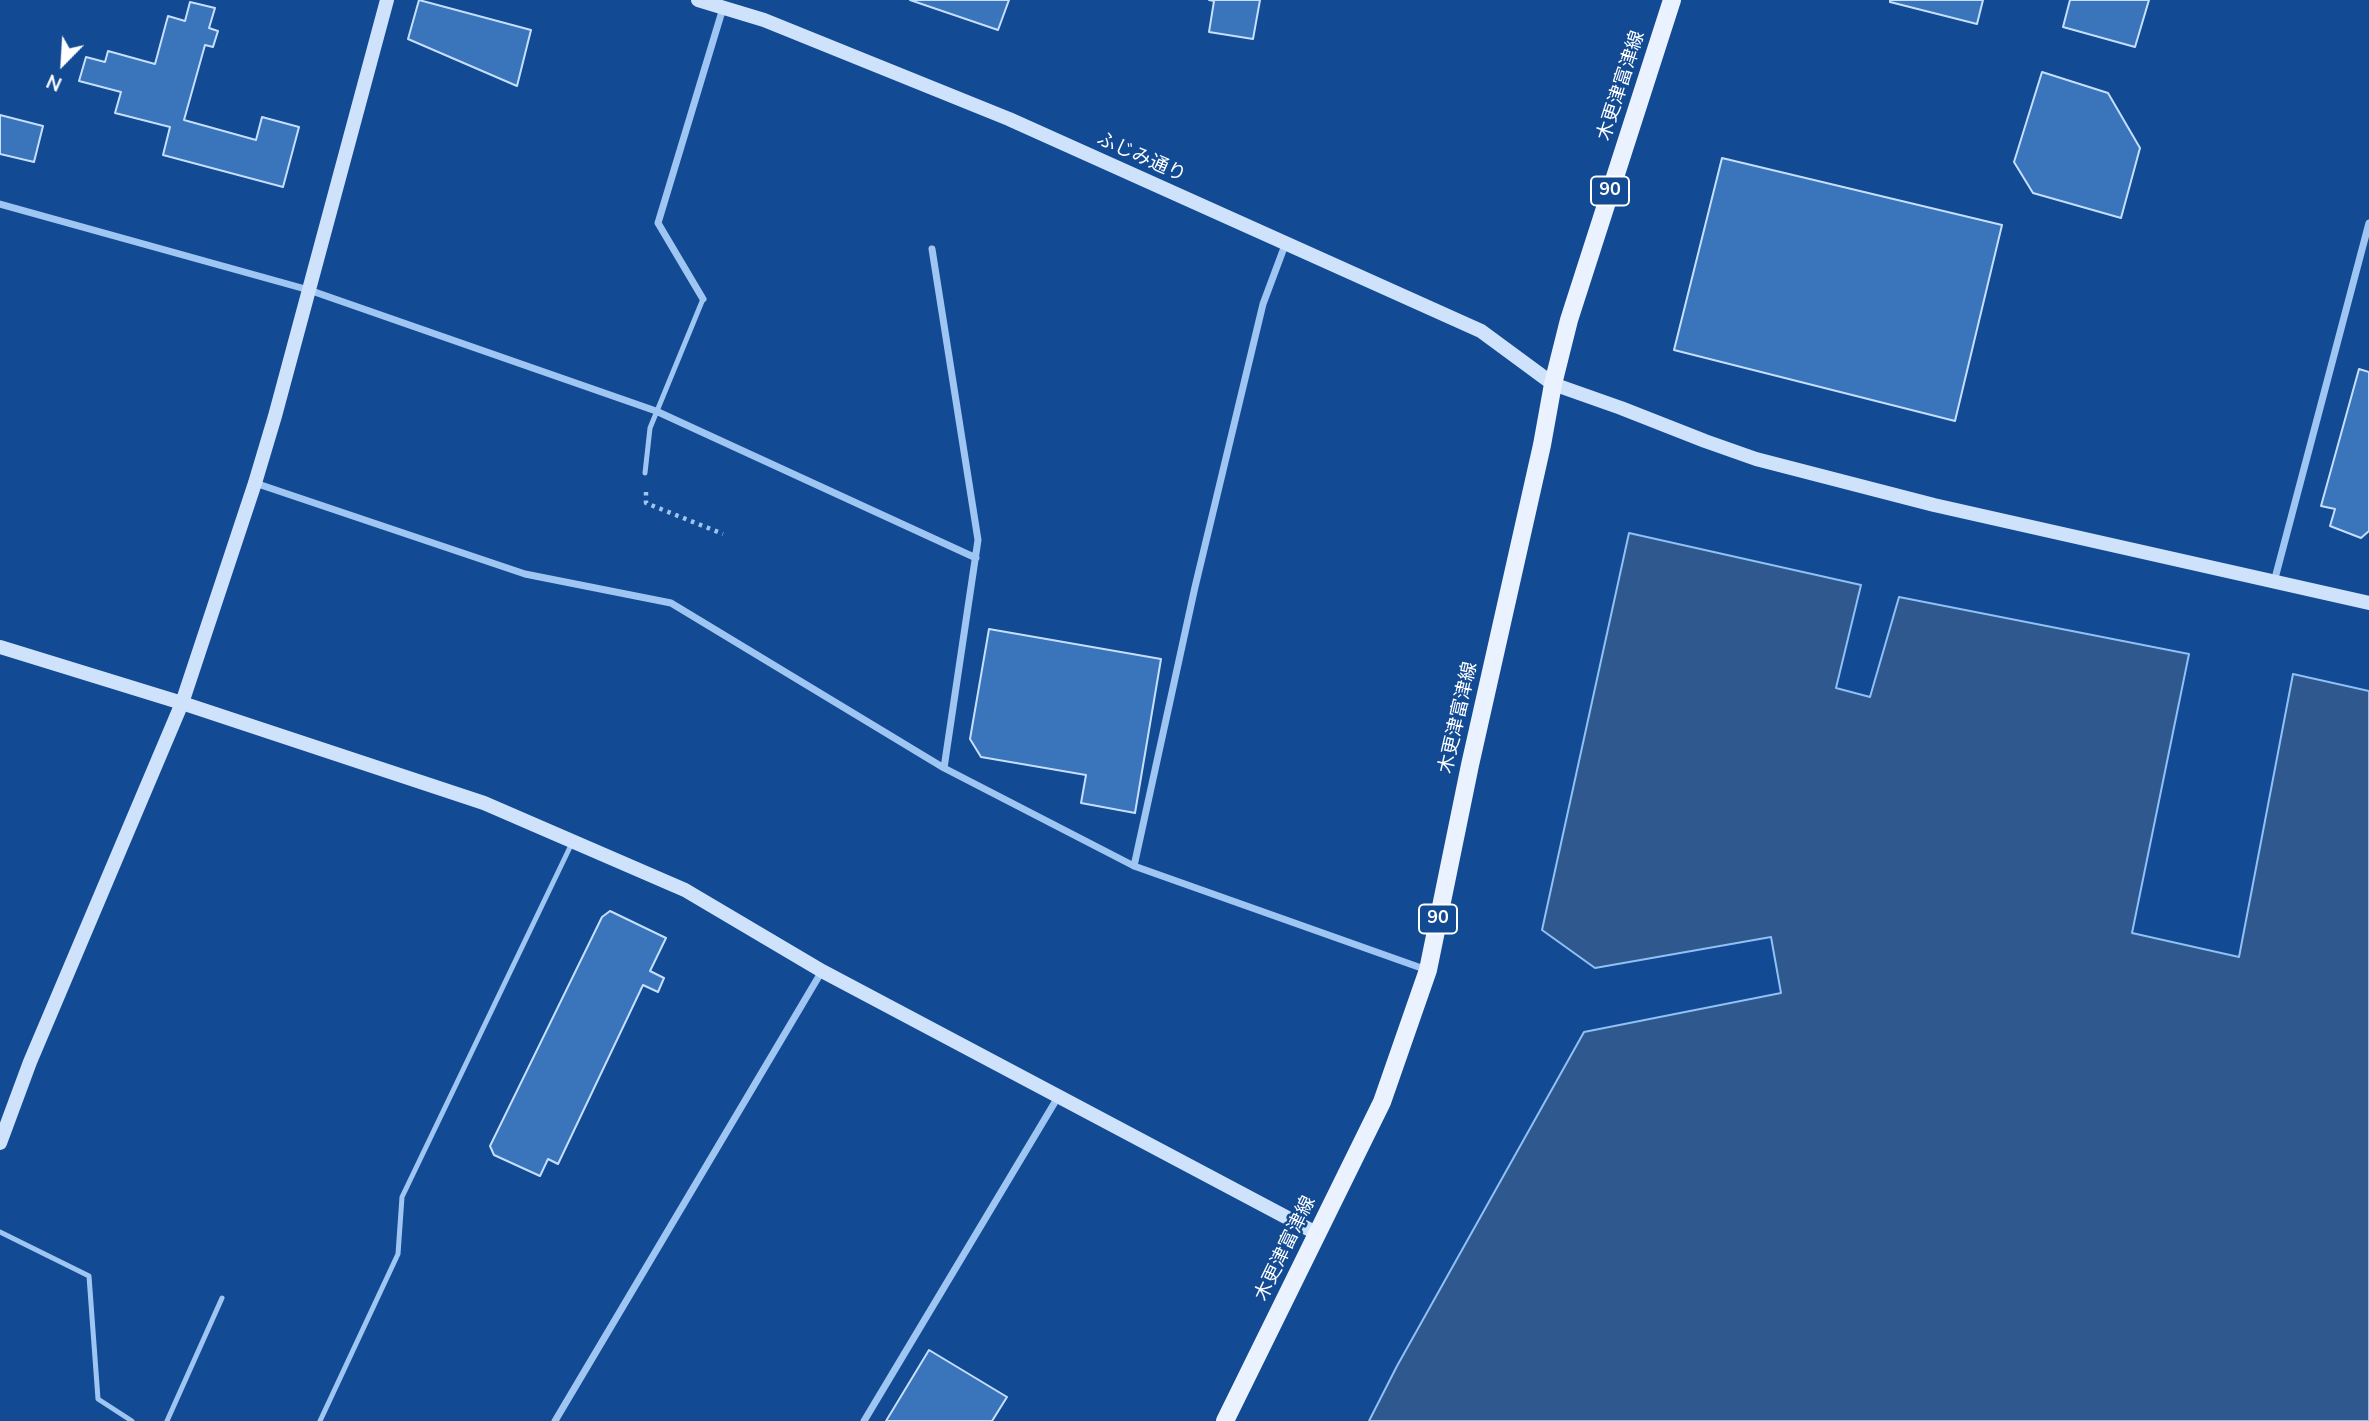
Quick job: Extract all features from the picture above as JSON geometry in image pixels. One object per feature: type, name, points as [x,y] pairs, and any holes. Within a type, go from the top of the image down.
[{"type":"main road","name":"木更津富津線","points":[[1225,1421],[1382,1101],[1427,970],[1569,320],[1672,0]]},
{"type":"street","points":[[0,1143],[30,1062],[182,703],[256,484],[387,0]]},
{"type":"street","name":"ふじみ通り","points":[[698,0],[764,20],[996,114],[1481,331],[1553,384],[1756,459],[1934,505],[2369,603]]},
{"type":"street","points":[[703,299],[658,223],[723,8]]},
{"type":"street","points":[[0,204],[309,290],[656,411],[976,558]]},
{"type":"street","points":[[2274,582],[2369,223]]},
{"type":"street","points":[[1134,866],[1195,587],[1263,304],[1285,245]]},
{"type":"street","points":[[932,249],[978,540],[944,768]]},
{"type":"street","points":[[256,484],[525,574],[671,603],[944,768],[1134,866],[1427,970]]},
{"type":"street","points":[[0,647],[182,703],[484,803],[685,890],[822,971],[1316,1233]]},
{"type":"street","points":[[558,1420],[822,971]]},
{"type":"street","points":[[864,1421],[1058,1097]]},
{"type":"lane","points":[[645,474],[650,428],[703,299]]},
{"type":"lane","points":[[320,1421],[398,1254],[402,1197],[573,841]]},
{"type":"lane","points":[[0,1232],[89,1276],[98,1399],[132,1421]]},
{"type":"lane","points":[[167,1421],[222,1298]]},
{"type":"path","points":[[645,474],[646,503],[723,534]]},
{"type":"water","points":[[1629,533],[1861,585],[1836,688],[1870,697],[1899,597],[2189,654],[2132,933],[2239,957],[2293,674],[2369,691],[2369,1421],[1369,1421],[1584,1032],[1781,993],[1771,937],[1595,968],[1542,930]]},
{"type":"building","points":[[419,0],[531,30],[517,86],[408,39]]},
{"type":"building","points":[[910,0],[1009,0],[998,30]]},
{"type":"building","points":[[1209,0],[1260,0],[1253,39],[1209,32],[1214,1]]},
{"type":"building","points":[[1890,0],[1983,0],[1977,24]]},
{"type":"building","points":[[2070,0],[2149,0],[2135,47],[2063,27]]},
{"type":"building","points":[[190,2],[215,8],[209,28],[218,31],[213,47],[205,45],[184,120],[256,140],[262,117],[299,127],[283,187],[163,155],[170,127],[115,113],[121,92],[79,81],[86,57],[105,62],[108,51],[155,64],[168,16],[185,21]]},
{"type":"building","points":[[2042,72],[2108,93],[2140,148],[2121,218],[2033,193],[2014,162]]},
{"type":"building","points":[[0,115],[43,126],[34,162],[0,154]]},
{"type":"building","points":[[1722,158],[2002,225],[1955,421],[1674,350]]},
{"type":"building","points":[[2359,369],[2369,372],[2369,531],[2361,538],[2330,526],[2335,509],[2321,506]]},
{"type":"building","points":[[989,629],[1161,659],[1135,813],[1081,803],[1086,775],[981,757],[970,739]]},
{"type":"building","points":[[610,911],[666,938],[650,971],[664,978],[658,992],[643,985],[558,1164],[548,1159],[540,1176],[494,1155],[490,1146],[602,917]]},
{"type":"building","points":[[929,1350],[1007,1397],[992,1421],[886,1421]]}]
